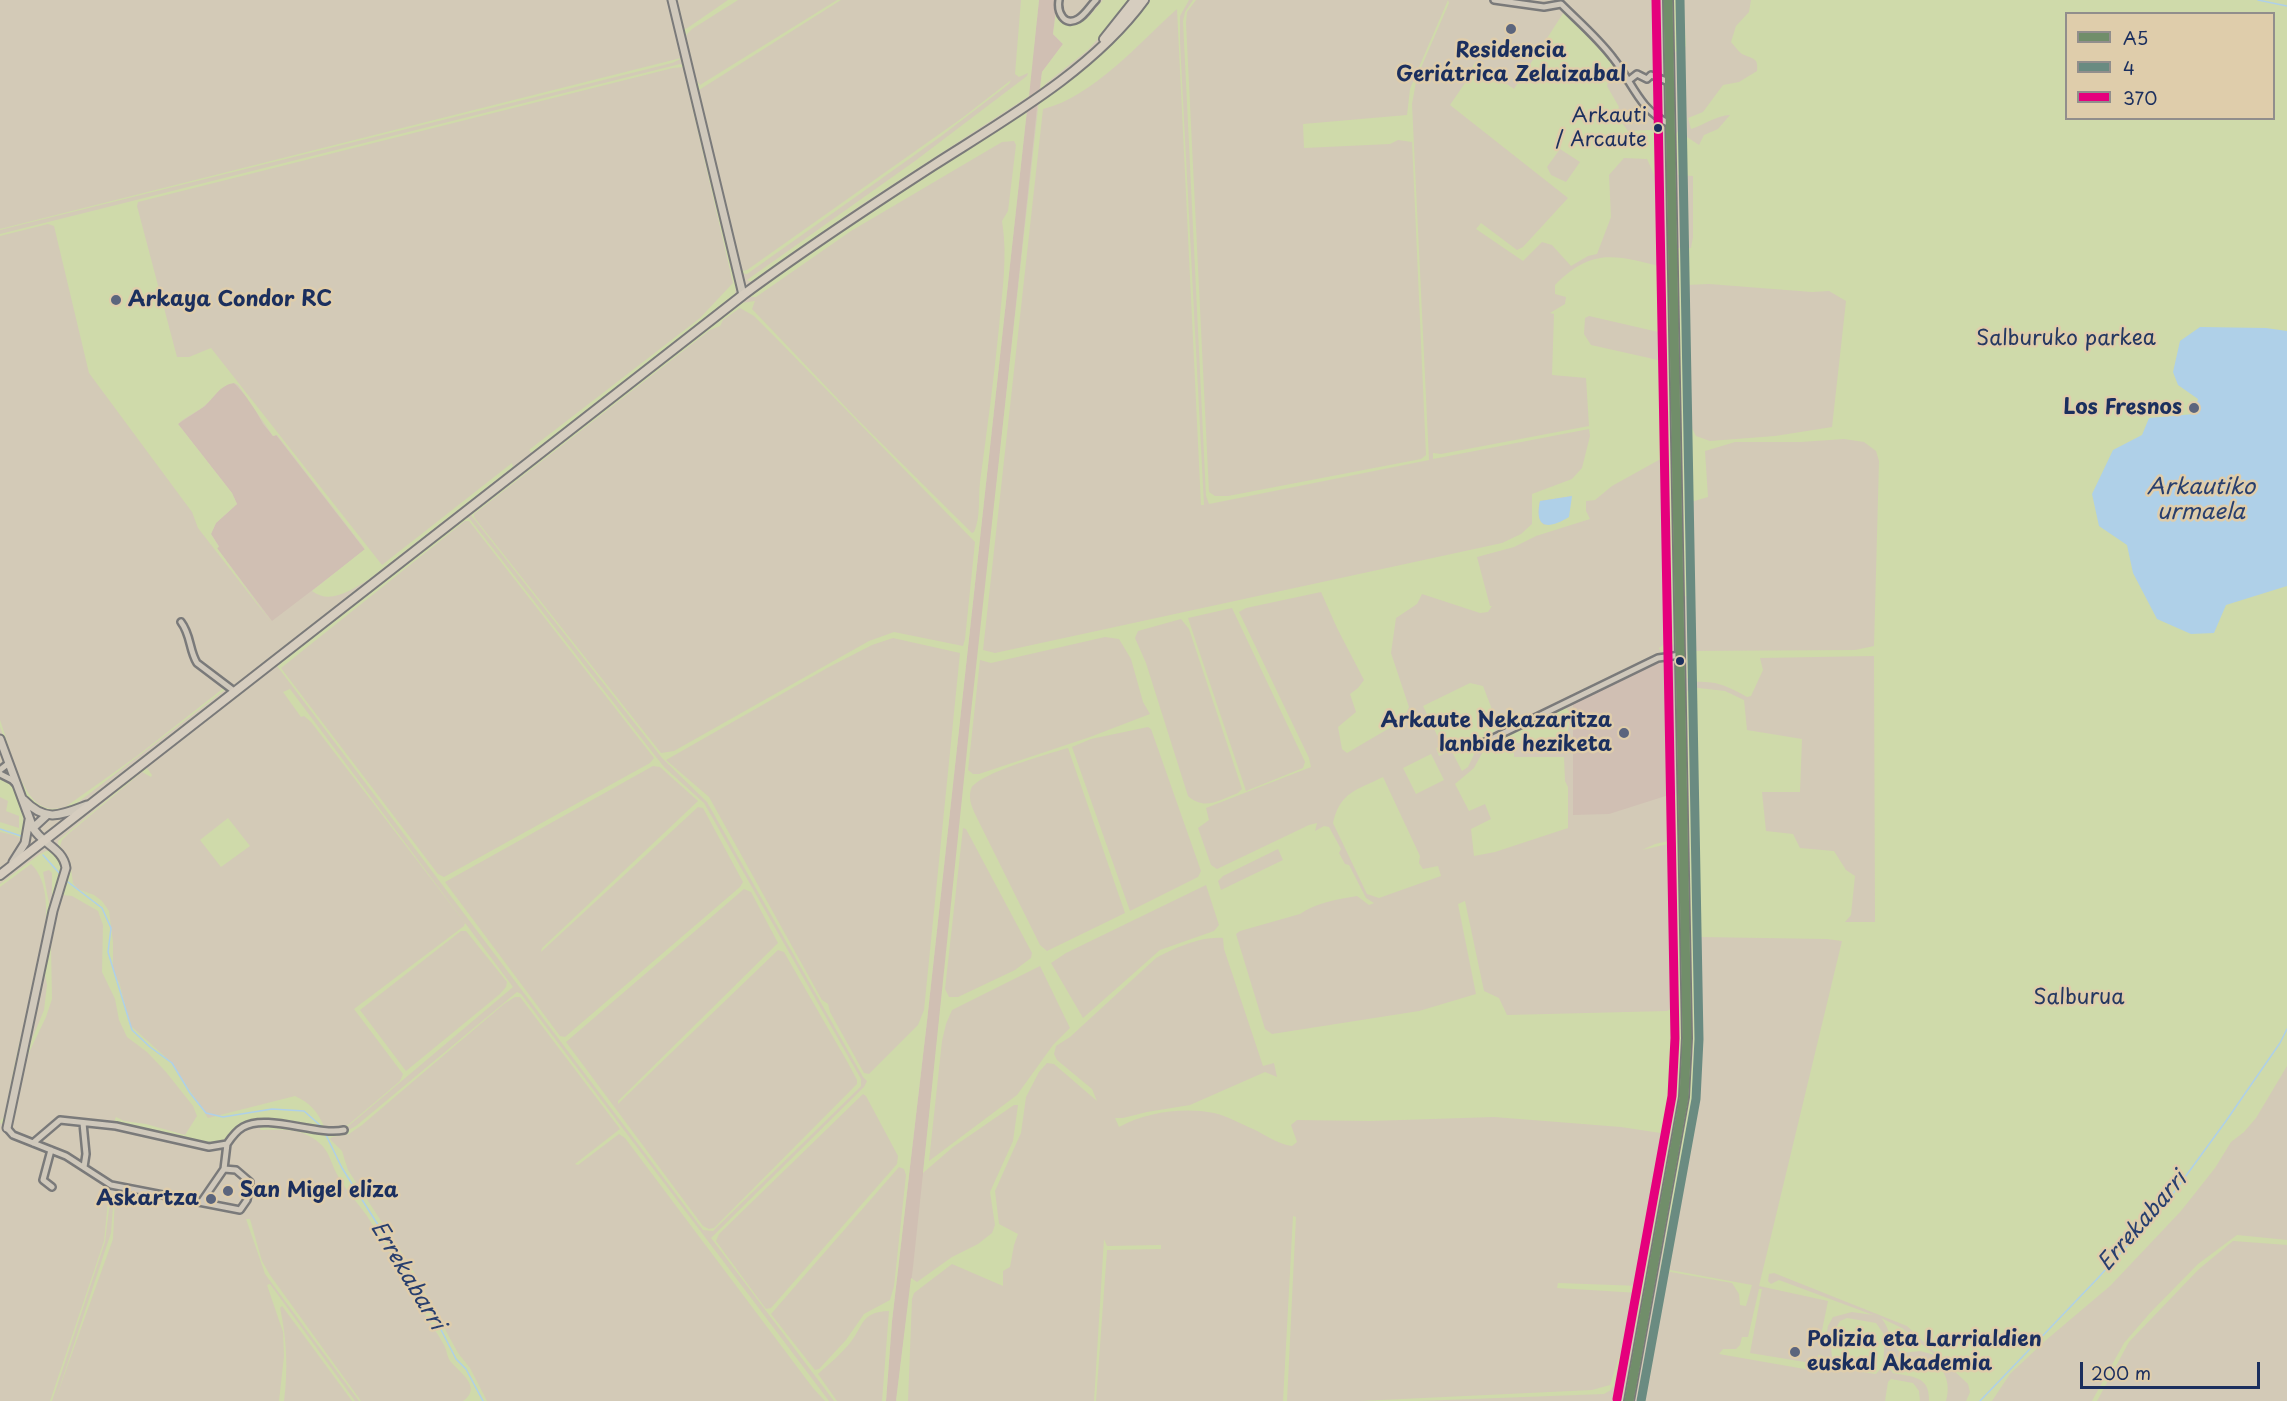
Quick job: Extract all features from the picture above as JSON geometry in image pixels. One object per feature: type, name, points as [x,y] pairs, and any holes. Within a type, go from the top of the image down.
[{"type":"main road","points":[[1083,62],[1135,0]]},
{"type":"main road","points":[[0,875],[743,295],[842,224],[1047,90],[1112,37],[1144,0]]},
{"type":"main road","points":[[1629,1401],[1678,1130],[1687,1063],[1668,0]]},
{"type":"street","points":[[672,0],[743,295]]},
{"type":"street","points":[[1059,0],[1060,15],[1069,21],[1075,21],[1096,0]]},
{"type":"street","points":[[1494,0],[1545,7],[1568,0]]},
{"type":"street","points":[[1561,2],[1613,57],[1646,108],[1657,118],[1670,124]]},
{"type":"street","points":[[1628,81],[1637,74],[1647,79],[1651,75],[1669,82]]},
{"type":"street","points":[[181,622],[188,632],[193,657],[197,663],[234,691]]},
{"type":"street","points":[[1481,744],[1658,658],[1681,655]]},
{"type":"street","points":[[0,753],[1,741]]},
{"type":"street","points":[[1,741],[33,828],[43,841],[56,849],[63,857],[66,868],[53,911],[7,1128],[13,1135],[51,1150],[84,1167],[111,1185],[240,1210],[247,1200],[250,1182],[236,1170],[224,1169]]},
{"type":"street","points":[[0,764],[9,763]]},
{"type":"street","points":[[9,763],[0,772],[17,786]]},
{"type":"street","points":[[22,798],[37,812],[47,815],[68,812],[90,804]]},
{"type":"street","points":[[33,828],[47,815]]},
{"type":"street","points":[[9,868],[25,843],[29,818]]},
{"type":"street","points":[[33,1143],[60,1120],[116,1126],[209,1146],[227,1144]]},
{"type":"street","points":[[83,1123],[86,1154],[84,1167]]},
{"type":"street","points":[[202,1202],[224,1169],[227,1144],[240,1128],[251,1123],[287,1125],[331,1132],[344,1130]]},
{"type":"street","points":[[51,1150],[43,1180],[52,1187]]},
{"type":"shaded area","points":[[1039,0],[1057,0],[1053,34],[1063,44],[1042,72],[1037,107],[913,1267],[896,1401],[886,1401],[892,1321]]},
{"type":"shaded area","points":[[234,383],[251,402],[263,424],[273,436],[276,435],[365,550],[272,621],[217,548],[219,546],[211,534],[216,523],[237,504],[232,493],[178,424],[205,406],[219,390]]},
{"type":"shaded area","name":"Arkaute Nekazaritza lanbide heziketa","points":[[1666,659],[1674,663],[1675,793],[1609,814],[1573,815],[1573,704]]},
{"type":"green space","points":[[668,0],[670,0],[683,58],[672,63],[0,230],[681,58]]},
{"type":"green space","points":[[675,0],[677,0],[686,29],[728,0],[738,0],[686,35],[696,80],[700,85],[837,0],[841,0],[699,90],[736,256],[743,271],[962,118],[1011,80],[1009,84],[940,137],[747,274],[740,273]]},
{"type":"green space","points":[[1021,0],[1039,0],[1029,96],[858,207],[752,282],[747,280],[915,161],[1027,76],[1028,73],[1019,77],[1015,74]]},
{"type":"green space","points":[[1103,0],[1132,0],[1088,50],[1044,85],[1045,98],[1100,52],[1148,0],[1189,0],[1180,16],[1180,41],[1204,505],[1201,505],[1177,9],[1097,81],[1062,103],[1043,109],[983,650],[995,653],[1502,543],[1521,534],[1532,524],[1532,494],[1572,479],[1582,468],[1590,436],[1589,429],[1433,459],[1433,453],[1441,454],[1589,426],[1586,378],[1552,375],[1554,314],[1550,313],[1565,304],[1566,297],[1555,294],[1555,285],[1581,264],[1606,257],[1647,263],[1664,267],[1667,271],[1674,644],[1661,653],[1659,648],[1669,640],[1673,632],[1666,456],[1612,486],[1595,500],[1586,501],[1586,511],[1590,519],[1536,536],[1514,547],[1477,557],[1490,606],[1492,606],[1488,612],[1480,613],[1422,594],[1417,604],[1396,618],[1391,653],[1409,707],[1402,723],[1347,753],[1342,749],[1338,727],[1356,712],[1350,694],[1364,680],[1321,592],[1246,608],[1239,612],[1309,758],[1311,767],[1206,808],[1209,820],[1198,828],[1211,865],[1217,869],[1309,825],[1317,823],[1315,831],[1324,826],[1329,827],[1341,849],[1339,853],[1345,864],[1349,865],[1366,898],[1374,903],[1369,905],[1357,896],[1335,900],[1320,904],[1300,914],[1236,934],[1265,1029],[1272,1034],[1419,1011],[1476,994],[1458,904],[1465,901],[1484,991],[1499,998],[1507,1015],[1667,1011],[1676,1003],[1672,844],[1642,850],[1673,840],[1674,796],[1678,793],[1682,1025],[1679,1087],[1636,1326],[1617,1368],[1614,1386],[1604,1394],[1360,1401],[1592,1390],[1610,1385],[1618,1360],[1627,1343],[1639,1293],[1557,1288],[1558,1283],[1641,1286],[1667,1134],[1621,1127],[1494,1117],[1370,1121],[1297,1120],[1291,1125],[1297,1142],[1292,1146],[1276,1141],[1224,1116],[1202,1111],[1153,1114],[1119,1127],[1115,1118],[1190,1105],[1265,1072],[1277,1077],[1274,1063],[1263,1066],[1224,949],[1223,938],[1215,938],[1188,944],[1156,958],[1070,1037],[1056,1046],[1054,1054],[1057,1060],[1092,1089],[1097,1101],[1054,1064],[1047,1063],[1039,1072],[1026,1097],[1021,1133],[995,1191],[999,1224],[1018,1234],[1010,1267],[1003,1271],[1003,1286],[952,1264],[914,1293],[908,1401],[896,1401],[911,1278],[917,1282],[992,1233],[995,1225],[990,1192],[1013,1141],[1018,1105],[1014,1105],[953,1147],[923,1173],[970,721],[1042,72],[1063,44],[1053,34],[1056,12],[1062,21],[1074,24],[1084,18],[1087,19]],"holes":[[[1589,316],[1667,334],[1667,362],[1591,345],[1584,334],[1585,318]],[[1572,496],[1544,525],[1539,517],[1540,501]],[[1232,608],[1305,762],[1303,768],[1246,791],[1188,618]],[[1181,619],[1189,629],[1242,789],[1238,793],[1212,803],[1200,803],[1188,796],[1146,663],[1135,638],[1138,631]],[[1105,637],[1119,639],[1131,659],[1143,702],[1150,714],[1090,737],[979,774],[973,774],[968,770],[980,660],[991,663]],[[1148,727],[1151,729],[1201,871],[1198,877],[1130,911],[1072,747],[1091,739]],[[1068,748],[1125,913],[1047,951],[1040,945],[976,816],[970,796],[971,789],[976,783],[1015,765]],[[963,828],[966,829],[1032,953],[1031,958],[1015,970],[958,997],[949,997],[945,989]],[[1278,849],[1283,860],[1221,890],[1218,881],[1223,876]],[[1206,885],[1219,925],[1214,931],[1160,950],[1083,1018],[1051,963],[1066,953]],[[1040,966],[1070,1028],[1053,1045],[1017,1095],[929,1161],[942,1041],[952,1010]]]},
{"type":"green space","points":[[1193,0],[1196,0],[1187,12],[1186,23],[1209,492],[1215,496],[1228,496],[1421,459],[1426,455],[1412,142],[1398,140],[1390,144],[1304,148],[1303,124],[1407,115],[1410,89],[1448,0],[1449,3],[1417,77],[1412,104],[1429,460],[1209,504],[1206,496],[1183,21],[1185,12]]},
{"type":"green space","points":[[1673,0],[1683,0],[1686,46],[1675,52]]},
{"type":"green space","name":"Salburua","points":[[1751,0],[2287,0],[2287,1066],[2256,1118],[2231,1142],[2215,1168],[2181,1211],[2110,1286],[2010,1374],[1992,1401],[1966,1401],[1970,1392],[1968,1384],[1907,1326],[1774,1273],[1769,1274],[1768,1281],[1771,1284],[1779,1280],[1873,1315],[1852,1312],[1833,1317],[1828,1326],[1824,1347],[1819,1345],[1828,1301],[1759,1286],[1842,941],[1827,939],[1700,937],[1699,1055],[1665,1269],[1752,1285],[1746,1306],[1740,1305],[1739,1294],[1732,1283],[1665,1271],[1646,1380],[1643,1377],[1693,1055],[1687,692],[1690,687],[1725,691],[1744,700],[1747,730],[1802,739],[1800,792],[1762,792],[1766,831],[1793,834],[1800,848],[1834,851],[1846,870],[1855,876],[1851,915],[1845,922],[1875,922],[1874,656],[1760,658],[1763,670],[1751,696],[1747,697],[1719,684],[1697,682],[1687,678],[1687,651],[1855,650],[1874,646],[1879,461],[1876,451],[1864,442],[1844,439],[1801,442],[1735,442],[1705,451],[1708,497],[1691,502],[1690,583],[1694,596],[1685,596],[1678,248],[1691,248],[1693,176],[1678,175],[1676,134],[1678,131],[1699,145],[1704,135],[1718,129],[1730,115],[1691,129],[1688,118],[1703,112],[1723,85],[1739,82],[1757,71],[1756,61],[1742,54],[1731,42],[1736,26],[1749,12]],"holes":[[[1709,284],[1812,292],[1829,291],[1846,301],[1832,427],[1775,436],[1710,441],[1696,436],[1689,422],[1686,285]]]},
{"type":"green space","points":[[1564,12],[1612,63],[1615,71],[1609,78],[1607,86],[1619,107],[1616,115],[1628,131],[1650,130],[1662,135],[1661,180],[1656,179],[1647,159],[1624,158],[1609,175],[1611,217],[1597,254],[1588,256],[1571,266],[1552,245],[1542,242],[1523,261],[1476,229],[1481,223],[1517,250],[1523,247],[1568,198],[1450,105],[1465,83],[1475,62],[1514,89]],"holes":[[[1560,149],[1580,162],[1566,182],[1551,175],[1547,167]]]},
{"type":"green space","points":[[680,64],[685,66],[736,285],[735,294],[532,453],[529,450],[700,318],[733,283],[683,67],[138,202],[137,206],[177,357],[189,357],[211,348],[382,565],[512,463],[513,467],[368,580],[355,588],[326,597],[312,591],[365,549],[277,435],[273,436],[238,385],[234,383],[224,386],[207,404],[178,424],[232,493],[237,504],[216,523],[211,534],[219,547],[217,548],[271,622],[198,528],[192,512],[89,373],[54,226],[48,224],[0,236],[0,234]]},
{"type":"green space","points":[[1027,110],[892,1321],[886,1401],[882,1401],[889,1311],[868,1317],[855,1337],[818,1374],[837,1401],[834,1401],[711,1238],[864,1087],[867,1081],[707,802],[662,758],[471,515],[741,303],[755,301],[752,309],[859,421],[972,533],[974,532],[999,327],[1004,261],[1002,221],[1008,211],[1016,145],[1014,141],[1002,142],[851,231],[756,297],[750,297],[801,258]],"holes":[[[740,308],[754,316],[975,542],[965,639],[963,646],[894,632],[869,641],[674,751],[661,753],[474,517],[474,514],[710,330],[720,326],[723,320]],[[893,638],[960,653],[924,1010],[918,1025],[869,1074],[864,1073],[830,1012],[828,1004],[822,1000],[709,797],[666,760],[872,645]],[[863,1094],[866,1096],[898,1156],[897,1164],[771,1308],[766,1309],[716,1241],[719,1234]],[[899,1167],[904,1169],[906,1175],[894,1286],[890,1300],[864,1314],[846,1340],[819,1369],[815,1370],[771,1314]]]},
{"type":"green space","points":[[466,517],[469,518],[664,767],[704,803],[861,1079],[861,1086],[713,1231],[703,1230],[277,666]],"holes":[[[465,521],[469,521],[654,758],[650,763],[444,877],[438,874],[281,668]],[[653,766],[660,767],[698,801],[542,948],[541,952],[698,807],[703,808],[743,882],[740,887],[565,1037],[560,1036],[445,882]],[[744,889],[751,892],[778,943],[618,1101],[618,1104],[778,950],[784,952],[848,1063],[857,1084],[714,1228],[709,1229],[703,1226],[566,1042]]]},
{"type":"green space","points":[[1470,683],[1483,686],[1498,725],[1494,732],[1482,739],[1443,739],[1437,735],[1423,706]]},
{"type":"green space","points":[[225,687],[226,689],[68,810],[44,810],[25,796],[0,727],[0,720],[21,779],[33,799],[46,808],[64,808],[137,756]]},
{"type":"green space","points":[[290,689],[513,987],[346,1128],[335,1130],[252,1120],[225,1139],[201,1143],[113,1124],[116,1117],[124,1121],[146,1124],[185,1135],[197,1116],[193,1106],[166,1072],[147,1052],[127,1037],[119,1020],[115,999],[102,972],[103,925],[98,911],[72,896],[63,895],[55,921],[51,946],[52,999],[46,1017],[23,1061],[44,1010],[47,985],[44,970],[54,917],[68,873],[58,841],[146,767],[151,777],[142,772],[67,835],[60,846],[70,862],[73,883],[78,889],[102,901],[109,911],[113,942],[113,970],[120,985],[130,1025],[171,1062],[208,1118],[295,1096],[312,1108],[324,1126],[338,1128],[348,1125],[400,1081],[403,1074],[354,1009],[464,926],[465,923],[311,722],[304,716],[301,717],[283,692]],"holes":[[[461,931],[466,931],[507,982],[506,987],[406,1071],[360,1010]]]},
{"type":"green space","points":[[1565,707],[1571,714],[1566,741],[1514,743],[1514,757],[1564,757],[1565,781],[1568,787],[1568,828],[1495,852],[1474,856],[1471,829],[1491,819],[1485,804],[1469,811],[1455,784],[1474,768],[1486,746]]},
{"type":"green space","points":[[1456,742],[1478,746],[1468,767],[1462,771],[1451,750],[1439,756],[1436,748]]},
{"type":"green space","points":[[1431,754],[1444,780],[1416,794],[1403,768]]},
{"type":"green space","points":[[0,776],[13,787],[20,803],[23,812],[22,839],[0,832],[0,822],[19,828],[19,816],[6,811],[8,801],[0,797]]},
{"type":"green space","points":[[1383,777],[1420,856],[1419,863],[1423,869],[1438,866],[1441,876],[1379,898],[1367,894],[1333,823],[1345,798]]},
{"type":"green space","points":[[228,818],[250,846],[221,867],[200,840]]},
{"type":"green space","points":[[51,851],[61,858],[64,870],[54,901],[52,900],[52,873],[49,870],[43,872],[49,903],[49,919],[42,950],[46,926],[46,901],[41,880],[31,864],[0,887],[0,884],[40,854]]},
{"type":"green space","points":[[517,992],[521,994],[829,1401],[825,1401],[813,1388],[625,1138],[619,1134],[578,1165],[575,1164],[620,1129],[520,997],[515,997],[504,1004],[362,1125],[349,1134],[330,1139],[342,1151],[348,1170],[411,1267],[487,1401],[463,1401],[471,1391],[468,1380],[450,1360],[444,1345],[395,1260],[343,1184],[322,1145],[304,1133],[260,1130],[261,1124],[334,1134],[345,1132],[356,1126]]},
{"type":"green space","points":[[33,994],[6,1123],[1,1124],[0,1121],[5,1116],[18,1049]]},
{"type":"green space","points":[[114,1192],[118,1194],[115,1197],[113,1239],[55,1401],[111,1233]]},
{"type":"green space","points":[[108,1201],[110,1201],[105,1242],[52,1401],[50,1401],[104,1241]]},
{"type":"green space","points":[[1293,1216],[1296,1217],[1287,1401],[1283,1401]]},
{"type":"green space","points":[[246,1219],[250,1219],[262,1261],[270,1275],[361,1401],[265,1274]]},
{"type":"green space","points":[[2237,1235],[2287,1240],[2287,1245],[2233,1241],[2199,1269],[2129,1342],[2097,1401],[2092,1401],[2124,1343],[2150,1313],[2198,1264]]},
{"type":"green space","points":[[1104,1239],[1107,1246],[1161,1245],[1161,1249],[1107,1250],[1096,1401],[1094,1401]]},
{"type":"green space","points":[[270,1284],[355,1401],[352,1401],[282,1306],[280,1308],[286,1354],[286,1378],[284,1401],[279,1401],[284,1356],[283,1332],[267,1285]]},
{"type":"green space","points":[[1759,1289],[1762,1289],[1750,1353],[1817,1364],[1818,1355],[1824,1356],[1822,1368],[1816,1371],[1719,1354],[1723,1349],[1736,1349],[1742,1337],[1748,1337]]},
{"type":"green space","points":[[1847,1318],[1876,1323],[1885,1336],[1883,1366],[1876,1374],[1841,1369],[1834,1365],[1831,1348],[1833,1337],[1840,1321]]},
{"type":"green space","points":[[1881,1318],[1902,1328],[1935,1355],[1920,1351],[1901,1353],[1894,1345]]},
{"type":"green space","points":[[1890,1352],[1901,1358],[1929,1360],[1940,1367],[1947,1380],[1946,1401],[1929,1401],[1923,1382],[1913,1377],[1893,1373],[1890,1369]]},
{"type":"green space","points":[[1891,1379],[1913,1383],[1919,1391],[1920,1401],[1885,1401],[1888,1382]]},
{"type":"water","name":"Arkautiko urmaela","points":[[2200,327],[2266,328],[2287,331],[2287,586],[2226,605],[2214,633],[2191,634],[2157,619],[2133,573],[2127,545],[2099,526],[2092,494],[2113,450],[2142,435],[2149,418],[2194,414],[2198,399],[2178,385],[2173,372],[2180,341]]},
{"type":"water","points":[[1572,496],[1569,517],[1555,524],[1549,525],[1541,522],[1540,501]]},
{"type":"waterway","points":[[2258,0],[2287,6]]},
{"type":"waterway","name":"Errekabarri","points":[[0,829],[21,836]]},
{"type":"waterway","name":"Errekabarri","points":[[43,855],[61,875]]},
{"type":"waterway","name":"Errekabarri","points":[[68,882],[102,908],[111,928],[108,952],[132,1030],[172,1063],[190,1093],[206,1113],[223,1117],[272,1109],[304,1111],[322,1127]]},
{"type":"waterway","name":"Errekabarri","points":[[1980,1401],[2098,1278],[2169,1199],[2226,1121],[2280,1043],[2287,1029]]},
{"type":"waterway","name":"Errekabarri","points":[[324,1131],[342,1168],[411,1277],[456,1359],[466,1369],[483,1401]]},
{"type":"transit line","name":"370","points":[[1617,1399],[1672,1096],[1675,1038],[1656,0]]},
{"type":"transit line","name":"A5","points":[[1629,1401],[1684,1097],[1687,1038],[1668,0]]},
{"type":"transit line","name":"4","points":[[1641,1401],[1696,1099],[1699,1039],[1680,0]]},
{"type":"place","name":"Residencia Geriátrica Zelaizabal","points":[[1511,29]]},
{"type":"place","name":"Arkauti / Arcaute","points":[[1658,128]]},
{"type":"place","name":"Arkaya Condor RC","points":[[116,300]]},
{"type":"place","name":"Los Fresnos","points":[[2194,408]]},
{"type":"place","name":"Arkaute Nekazaritza lanbide heziketa","points":[[1624,733]]},
{"type":"place","name":"San Migel eliza","points":[[228,1191]]},
{"type":"place","name":"Askartza","points":[[211,1199]]},
{"type":"place","name":"Polizia eta Larrialdien euskal Akademia","points":[[1795,1352]]},
{"type":"park label","name":"Salburuko parkea","points":[[2066,339]]}]
